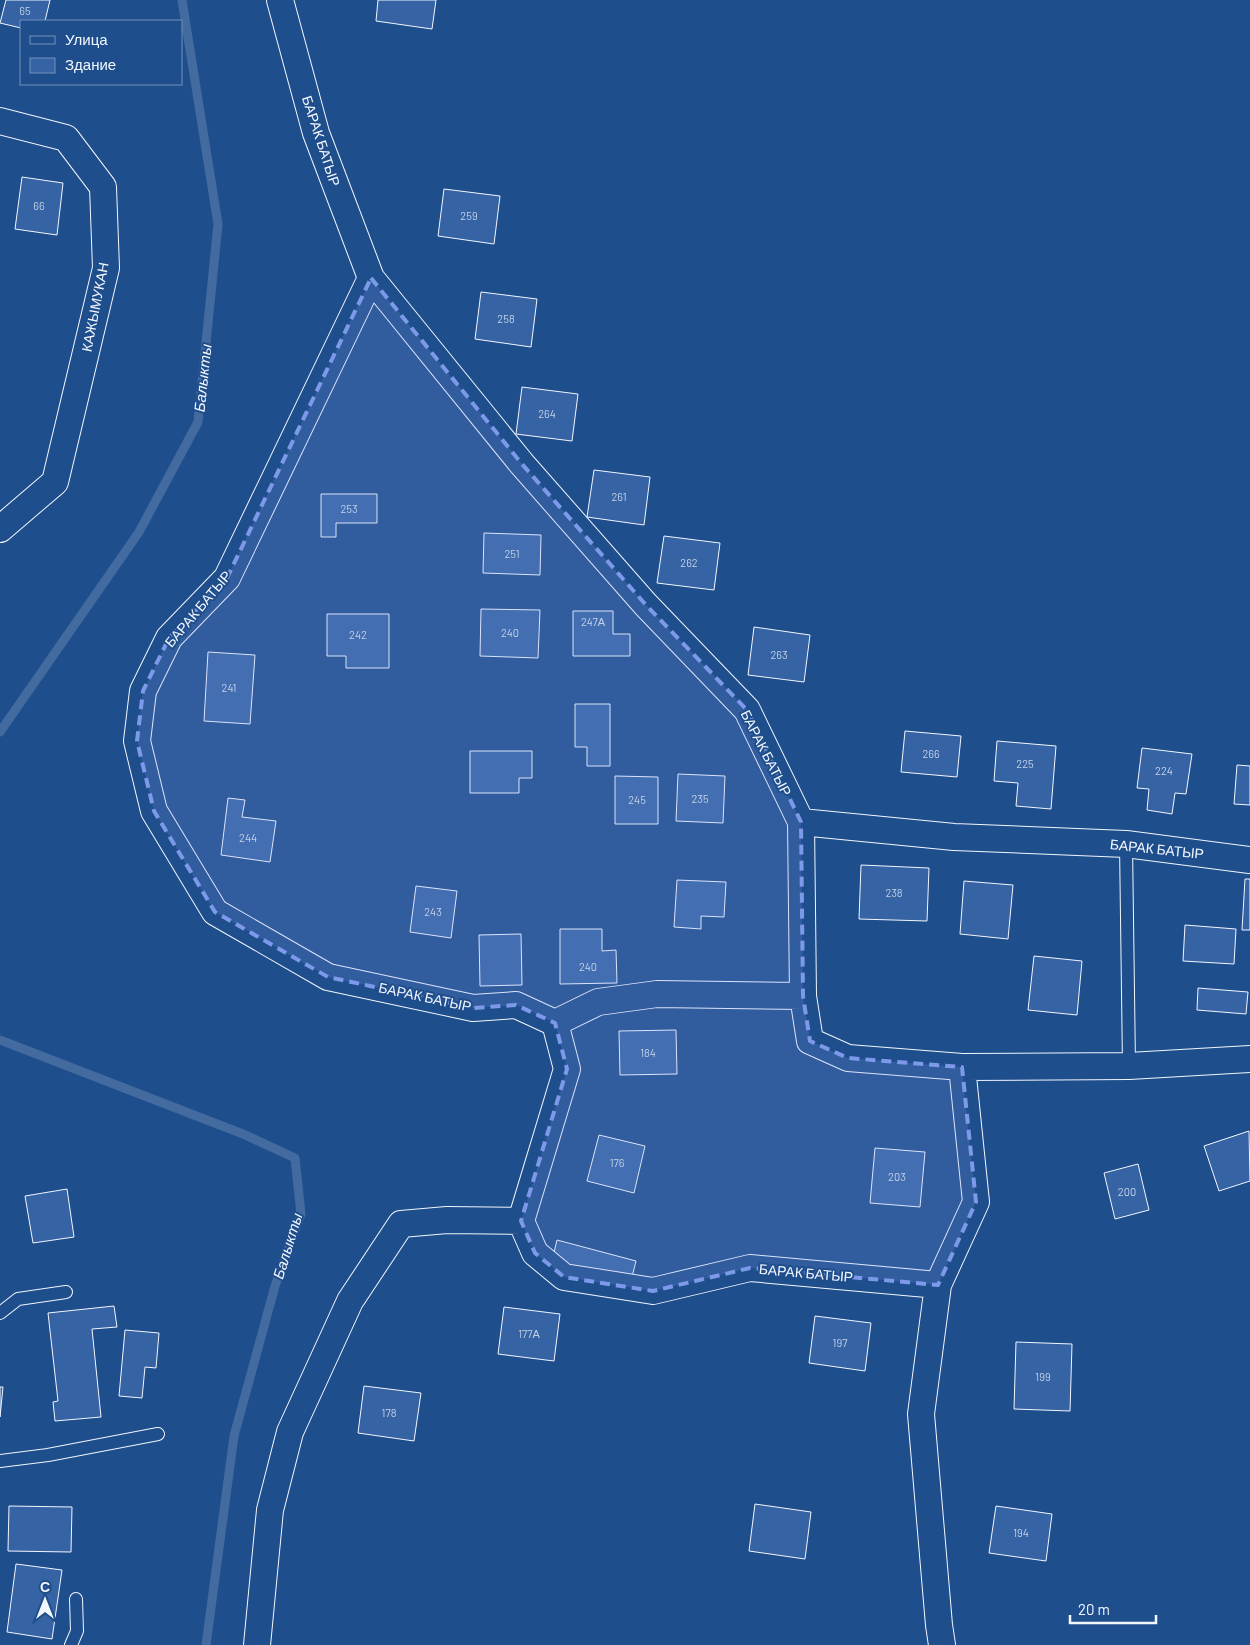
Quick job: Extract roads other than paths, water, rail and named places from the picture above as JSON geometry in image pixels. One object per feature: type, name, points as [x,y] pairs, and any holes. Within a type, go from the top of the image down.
[{"type":"street","name":"БАРАК БАТЫР","points":[[280,0],[316,133],[371,278],[528,472],[646,605],[747,710],[801,822],[954,837],[1126,844],[1250,860]]},
{"type":"street","name":"КАЖЫМУКАН","points":[[0,120],[66,138],[103,187],[106,268],[55,482],[0,529]]},
{"type":"street","name":"БАРАК БАТЫР","points":[[371,278],[227,578],[169,638],[143,691],[137,741],[154,811],[215,912],[328,977],[473,1008],[516,1005],[555,1023]]},
{"type":"street","points":[[801,822],[803,996],[810,1041],[848,1058],[962,1067],[1129,1066],[1250,1059]]},
{"type":"street","points":[[256,1645],[270,1510],[290,1432],[350,1301],[401,1224],[448,1220],[521,1221],[567,1069],[555,1023],[598,1002],[658,994],[803,996]]},
{"type":"street","points":[[942,1645],[921,1414],[938,1285],[976,1202],[962,1067]]},
{"type":"street","name":"БАРАК БАТЫР","points":[[521,1221],[535,1253],[564,1277],[653,1291],[750,1268],[938,1285]]},
{"type":"lane","points":[[1126,844],[1129,1066]]},
{"type":"lane","points":[[0,1313],[18,1299],[66,1292]]},
{"type":"lane","points":[[0,1461],[48,1455],[158,1434]]},
{"type":"lane","points":[[71,1645],[77,1631],[76,1598]]},
{"type":"waterway","name":"Балыкты","points":[[0,732],[139,532],[198,422],[218,224],[182,0]]},
{"type":"waterway","name":"Балыкты","points":[[0,1040],[243,1134],[295,1158],[301,1214],[275,1286],[234,1436],[206,1645]]}]
